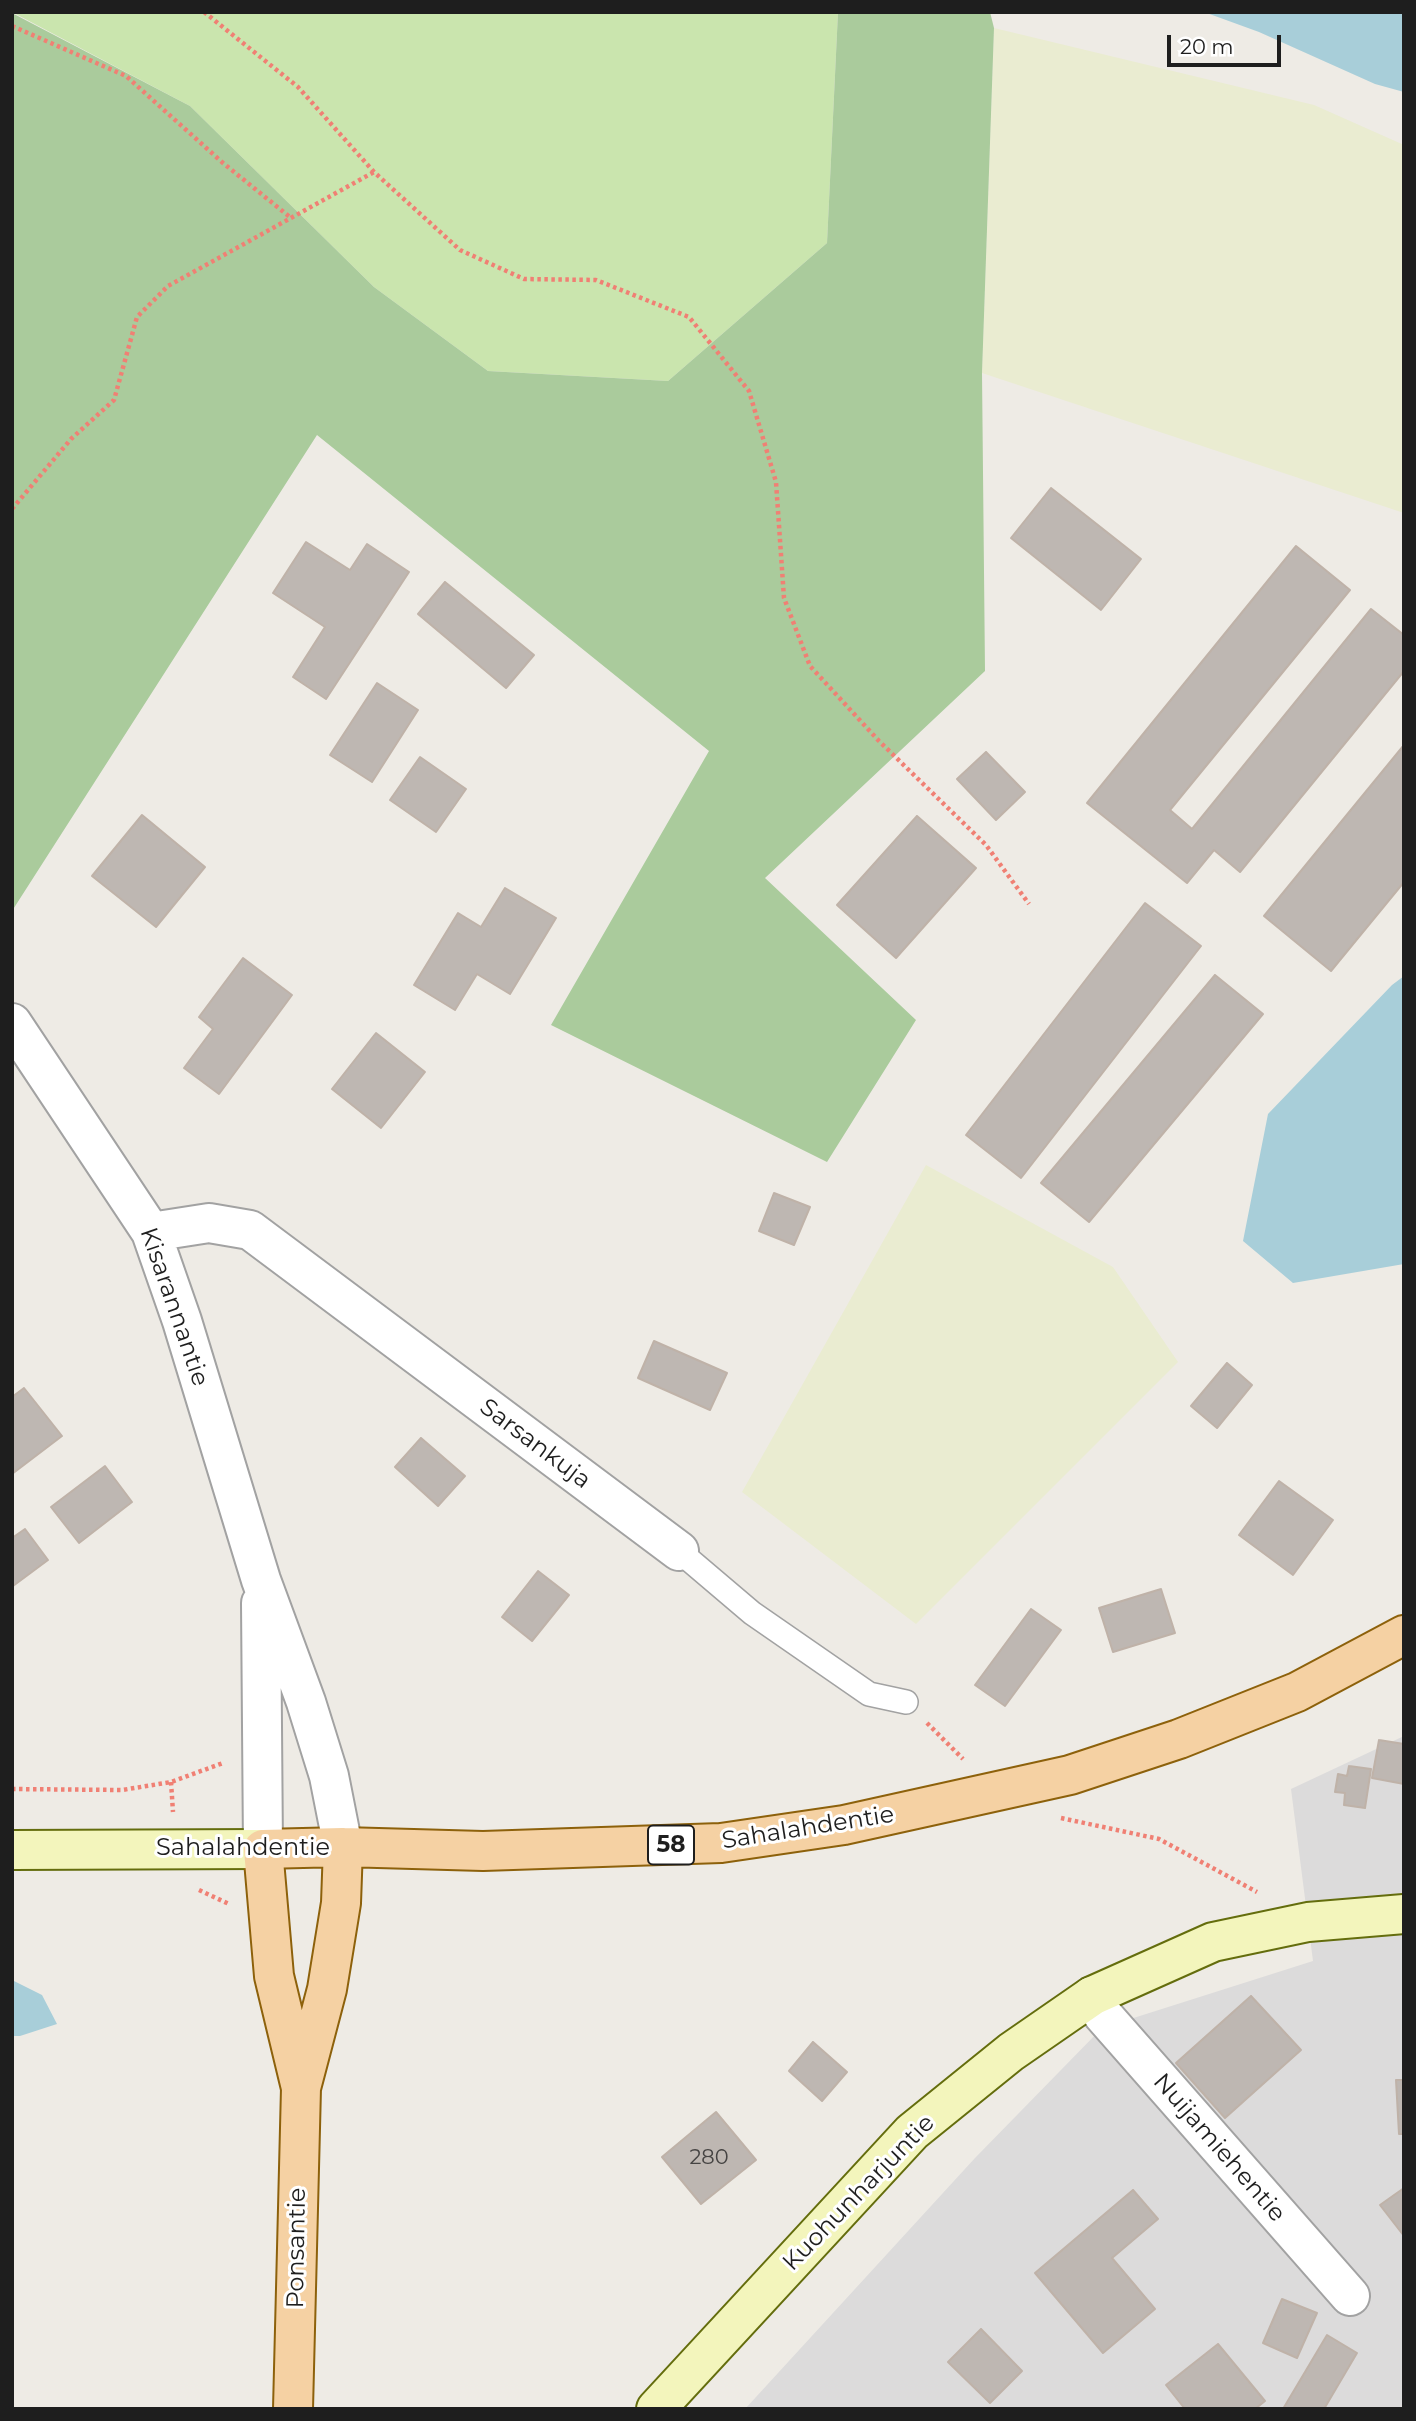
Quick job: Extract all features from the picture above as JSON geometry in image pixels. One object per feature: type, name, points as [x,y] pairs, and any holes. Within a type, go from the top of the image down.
[{"type":"main road","name":"Sahalahdentie","points":[[12,1850],[343,1847],[483,1851],[720,1843],[844,1825],[1070,1774],[1178,1739],[1297,1692],[1404,1635]]},
{"type":"main road","name":"Ponsantie","points":[[293,2409],[301,2088],[327,1989],[341,1903],[343,1847]]},
{"type":"main road","name":"Ponsantie","points":[[263,1849],[274,1976],[301,2088]]},
{"type":"main road","name":"Kuohunharjuntie","points":[[656,2409],[912,2132],[1011,2052],[1093,1996],[1213,1942],[1308,1922],[1404,1914]]},
{"type":"street","name":"Kisarannantie","points":[[12,1023],[151,1232],[182,1321],[261,1580],[306,1702],[329,1776],[343,1847]]},
{"type":"street","name":"Sarsankuja","points":[[151,1232],[209,1223],[250,1230],[679,1552]]},
{"type":"street","name":"Kisarannantie","points":[[261,1580],[263,1849]]},
{"type":"street","name":"Nuijamiehentie","points":[[1093,1996],[1102,2015],[1350,2296]]},
{"type":"lane","name":"Sarsankuja","points":[[679,1552],[752,1613],[869,1694],[906,1702]]},
{"type":"path","points":[[204,12],[298,87],[374,172],[460,250],[524,279],[596,280],[689,317],[749,391],[776,482],[784,598],[810,666],[879,741],[986,845],[1029,904]]},
{"type":"path","points":[[12,26],[126,76],[223,163],[291,218]]},
{"type":"path","points":[[12,509],[71,439],[114,400],[137,317],[168,286],[374,172]]},
{"type":"path","points":[[906,1702],[995,1792]]},
{"type":"path","points":[[12,1789],[135,1788],[171,1783],[230,1759],[261,1752]]},
{"type":"path","points":[[1057,1818],[1159,1839],[1261,1894]]},
{"type":"shaded area","points":[[1404,1736],[1404,2409],[745,2409],[975,2158],[1102,2028],[1313,1961],[1291,1789]]},
{"type":"green space","points":[[12,12],[838,12],[827,243],[668,381],[488,371],[374,287],[190,106]]},
{"type":"green space","points":[[838,12],[990,12],[994,28],[982,373],[985,671],[765,878],[916,1020],[827,1162],[551,1025],[709,751],[317,435],[12,911],[12,13],[190,106],[374,287],[488,371],[668,381],[827,243]]},
{"type":"green space","points":[[994,28],[1314,105],[1404,145],[1404,513],[982,373]]},
{"type":"green space","points":[[926,1165],[1113,1267],[1178,1362],[916,1624],[742,1492]]},
{"type":"water","points":[[1204,12],[1404,12],[1404,92],[1375,84],[1259,32]]},
{"type":"water","points":[[1404,976],[1404,1264],[1293,1283],[1243,1241],[1268,1114],[1392,985]]},
{"type":"water","points":[[12,1980],[42,1995],[57,2024],[12,2036]]},
{"type":"building","points":[[1051,488],[1141,559],[1101,610],[1011,538]]},
{"type":"building","points":[[306,542],[350,570],[367,544],[409,572],[326,699],[293,677],[325,627],[273,593]]},
{"type":"building","points":[[1296,546],[1350,590],[1170,810],[1192,829],[1371,609],[1404,635],[1404,671],[1240,872],[1214,850],[1187,883],[1087,803]]},
{"type":"building","points":[[445,582],[534,655],[506,688],[418,614]]},
{"type":"building","points":[[377,683],[418,710],[372,782],[330,755]]},
{"type":"building","points":[[1404,745],[1404,882],[1331,971],[1264,916]]},
{"type":"building","points":[[986,752],[1025,792],[996,820],[957,779]]},
{"type":"building","points":[[420,757],[466,789],[436,832],[390,800]]},
{"type":"building","points":[[142,815],[205,867],[156,927],[92,876]]},
{"type":"building","points":[[917,816],[976,868],[896,958],[837,905]]},
{"type":"building","points":[[505,888],[556,918],[510,994],[477,974],[455,1010],[414,985],[458,913],[481,927]]},
{"type":"building","points":[[1145,903],[1201,946],[1021,1178],[966,1135]]},
{"type":"building","points":[[243,958],[292,995],[219,1094],[184,1068],[213,1029],[199,1017]]},
{"type":"building","points":[[1215,975],[1263,1014],[1089,1222],[1041,1183]]},
{"type":"building","points":[[376,1033],[425,1072],[381,1128],[332,1089]]},
{"type":"building","points":[[774,1193],[810,1207],[794,1245],[759,1231]]},
{"type":"building","points":[[654,1341],[727,1373],[710,1410],[638,1378]]},
{"type":"building","points":[[1227,1363],[1252,1385],[1217,1428],[1191,1406]]},
{"type":"building","points":[[24,1388],[62,1436],[12,1474],[12,1397]]},
{"type":"building","points":[[421,1438],[465,1476],[438,1506],[395,1467]]},
{"type":"building","points":[[105,1466],[132,1502],[79,1543],[51,1507]]},
{"type":"building","points":[[1279,1481],[1333,1520],[1293,1575],[1239,1535]]},
{"type":"building","points":[[25,1529],[48,1560],[13,1586],[12,1538]]},
{"type":"building","points":[[538,1571],[569,1595],[532,1641],[502,1617]]},
{"type":"building","points":[[1161,1589],[1175,1633],[1113,1652],[1099,1608]]},
{"type":"building","points":[[1031,1609],[1061,1630],[1005,1706],[975,1685]]},
{"type":"building","points":[[1379,1740],[1404,1744],[1404,1784],[1372,1778]]},
{"type":"building","points":[[1349,1766],[1371,1769],[1365,1808],[1344,1805],[1345,1793],[1335,1792],[1338,1774],[1347,1776]]},
{"type":"building","points":[[1251,1996],[1301,2050],[1225,2118],[1176,2063]]},
{"type":"building","points":[[813,2042],[847,2072],[822,2101],[789,2071]]},
{"type":"building","points":[[1396,2080],[1404,2080],[1404,2134],[1399,2134]]},
{"type":"building","points":[[716,2112],[756,2160],[701,2204],[662,2157]]},
{"type":"building","points":[[1404,2188],[1404,2236],[1380,2205]]},
{"type":"building","points":[[1133,2190],[1158,2219],[1112,2258],[1155,2309],[1103,2353],[1035,2273]]},
{"type":"building","points":[[1282,2299],[1317,2313],[1297,2358],[1263,2343]]},
{"type":"building","points":[[981,2329],[1022,2371],[990,2403],[948,2362]]},
{"type":"building","points":[[1327,2335],[1357,2353],[1324,2409],[1283,2409]]},
{"type":"building","points":[[1218,2344],[1265,2401],[1255,2409],[1185,2409],[1166,2385]]}]
